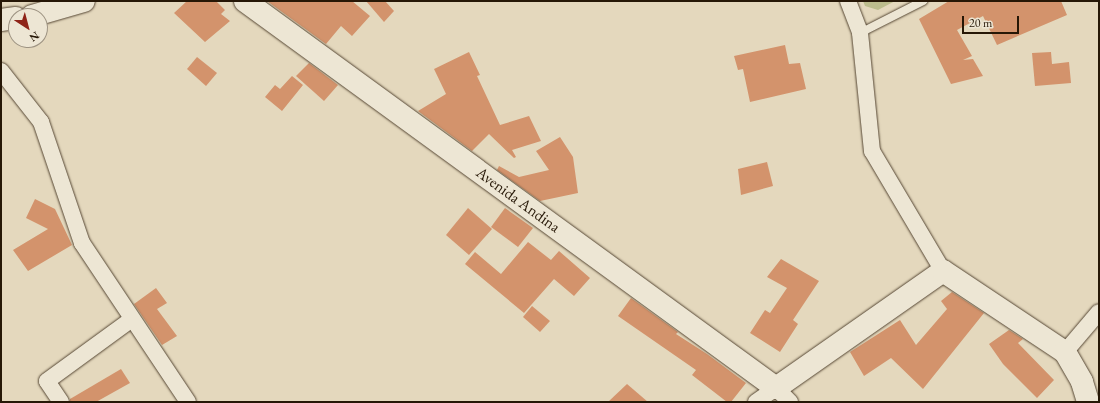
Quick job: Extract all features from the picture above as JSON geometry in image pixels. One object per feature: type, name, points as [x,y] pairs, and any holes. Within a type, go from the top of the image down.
[{"type":"street","points":[[48,11],[84,1]]},
{"type":"street","name":"Avenida Andina","points":[[245,1],[783,395]]},
{"type":"street","points":[[848,1],[860,33],[872,151],[943,271],[1065,352],[1082,382],[1088,402]]},
{"type":"street","points":[[1,71],[41,122],[82,243],[188,402]]},
{"type":"street","points":[[756,402],[783,395],[943,271]]},
{"type":"street","points":[[1065,352],[1099,312]]},
{"type":"street","points":[[62,402],[47,381],[132,319]]},
{"type":"lane","points":[[860,33],[923,1]]},
{"type":"green space","points":[[863,1],[895,1],[878,10],[865,6]]},
{"type":"building","points":[[187,1],[216,1],[225,10],[221,14],[230,21],[205,42],[174,13]]},
{"type":"building","points":[[267,1],[352,1],[370,16],[352,36],[341,26],[326,44]]},
{"type":"building","points":[[366,1],[385,1],[394,11],[384,22]]},
{"type":"building","points":[[949,1],[1061,1],[1067,15],[997,45],[983,16],[957,30],[972,56],[963,60],[973,59],[983,76],[951,84],[919,19]]},
{"type":"building","points":[[785,45],[789,64],[800,63],[806,89],[750,102],[743,69],[738,70],[734,56]]},
{"type":"building","points":[[469,52],[480,75],[477,76],[500,125],[529,116],[541,141],[512,150],[516,157],[514,158],[489,134],[472,151],[418,111],[446,94],[434,69]]},
{"type":"building","points":[[1051,52],[1052,64],[1069,62],[1071,83],[1035,86],[1032,53]]},
{"type":"building","points":[[197,57],[217,73],[206,86],[187,69]]},
{"type":"building","points":[[309,63],[338,85],[324,101],[296,76]]},
{"type":"building","points":[[292,76],[303,85],[282,111],[265,97],[275,85],[280,89]]},
{"type":"building","points":[[560,137],[573,157],[578,193],[540,201],[497,170],[499,166],[519,177],[549,170],[536,151]]},
{"type":"building","points":[[767,162],[773,186],[741,195],[738,169]]},
{"type":"building","points":[[35,199],[55,209],[72,245],[28,271],[13,250],[48,229],[26,218]]},
{"type":"building","points":[[468,208],[492,229],[469,255],[446,235]]},
{"type":"building","points":[[505,208],[533,228],[518,247],[491,227]]},
{"type":"building","points":[[528,242],[551,260],[559,251],[590,278],[574,296],[554,279],[524,313],[465,264],[475,252],[501,274]]},
{"type":"building","points":[[781,259],[819,281],[793,320],[798,324],[780,352],[750,333],[765,310],[770,313],[787,288],[767,277]]},
{"type":"building","points":[[156,288],[167,303],[157,309],[177,336],[162,345],[134,304]]},
{"type":"building","points":[[952,292],[984,313],[923,389],[891,358],[864,376],[850,352],[900,320],[916,345],[947,309],[941,301]]},
{"type":"building","points":[[631,298],[678,332],[676,334],[707,354],[746,383],[731,402],[727,402],[692,375],[696,370],[618,316]]},
{"type":"building","points":[[532,306],[550,321],[540,332],[523,317]]},
{"type":"building","points":[[1009,330],[1023,339],[1018,343],[1054,380],[1037,398],[1003,364],[989,344]]},
{"type":"building","points":[[121,369],[130,383],[96,402],[70,402],[70,399]]},
{"type":"building","points":[[627,384],[648,402],[608,402]]}]
